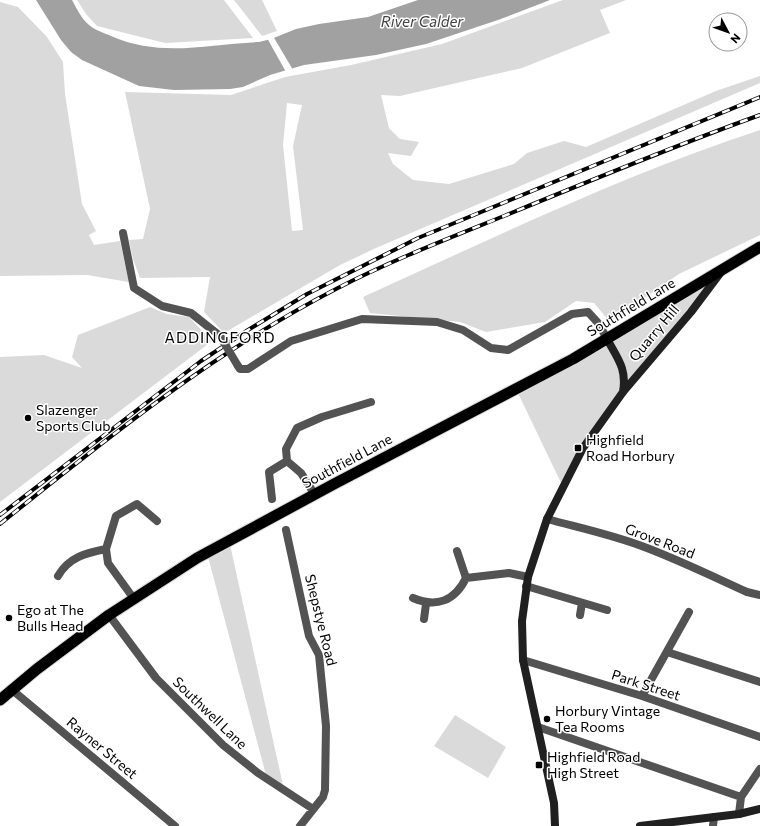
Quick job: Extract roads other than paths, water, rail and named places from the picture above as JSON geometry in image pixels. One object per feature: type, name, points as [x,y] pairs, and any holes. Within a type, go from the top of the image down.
[{"type":"highway","name":"Quarry Hill","points":[[723,270],[760,247]]},
{"type":"highway","name":"Southfield Lane","points":[[0,700],[109,615],[197,558],[607,339],[723,270]]},
{"type":"main road","name":"Quarry Hill","points":[[555,826],[554,803],[523,660],[522,621],[528,577],[547,519],[583,448],[623,392],[692,312],[723,270]]},
{"type":"main road","name":"Quarry Hill","points":[[607,339],[623,367],[626,378],[623,392]]},
{"type":"main road","points":[[640,826],[739,814],[760,809]]},
{"type":"street","points":[[124,233],[134,288],[162,306],[191,313],[220,336],[240,369],[248,369],[291,341],[362,319],[437,322],[463,330],[490,348],[508,350],[572,314],[588,312],[599,324],[607,339]]},
{"type":"street","points":[[316,495],[300,473],[287,461],[286,449],[297,428],[322,417],[371,402]]},
{"type":"street","points":[[272,499],[269,472],[287,461]]},
{"type":"street","points":[[134,599],[108,564],[106,549],[116,516],[137,504],[157,521]]},
{"type":"street","name":"Grove Road","points":[[547,519],[599,532],[645,547],[676,559],[747,592],[760,595]]},
{"type":"street","name":"Shepstye Road","points":[[286,530],[309,636],[318,655],[326,726],[325,790],[323,797],[300,826]]},
{"type":"street","points":[[58,576],[63,567],[80,554],[106,549]]},
{"type":"street","points":[[457,551],[466,578]]},
{"type":"street","points":[[413,598],[426,604],[450,599],[466,578],[509,573],[528,577]]},
{"type":"street","points":[[526,586],[607,610]]},
{"type":"street","points":[[580,615],[582,603]]},
{"type":"street","points":[[424,619],[426,604]]},
{"type":"street","points":[[642,696],[689,612]]},
{"type":"street","name":"Southwell Lane","points":[[109,615],[156,678],[223,745],[258,773],[313,809]]},
{"type":"street","points":[[667,652],[760,682]]},
{"type":"street","name":"Park Street","points":[[523,660],[642,696],[760,737]]},
{"type":"street","name":"Rayner Street","points":[[12,690],[175,826]]},
{"type":"street","points":[[538,727],[741,797]]},
{"type":"street","points":[[739,814],[741,797],[760,769]]},
{"type":"street","points":[[713,826],[714,817]]},
{"type":"water","name":"River Calder","points":[[36,0],[72,0],[79,13],[89,25],[97,30],[130,43],[166,48],[184,48],[259,42],[296,29],[368,17],[418,0],[550,0],[498,20],[426,44],[376,55],[304,65],[270,75],[243,87],[230,89],[174,90],[139,86],[82,60],[71,52],[61,40]]},
{"type":"railway","points":[[0,515],[201,361],[307,294],[418,238],[760,97]]},
{"type":"railway","points":[[0,524],[80,460],[162,398],[247,340],[336,289],[377,269],[440,242],[632,164],[760,115]]},
{"type":"place","name":"Slazenger Sports Club","points":[[28,418]]},
{"type":"place","name":"Highfield Road Horbury","points":[[578,448]]},
{"type":"place","name":"Ego at The Bulls Head","points":[[9,618]]},
{"type":"place","name":"Horbury Vintage Tea Rooms","points":[[547,719]]},
{"type":"place","name":"Highfield Road High Street","points":[[539,765]]},
{"type":"district","name":"ADDINGFORD","points":[[220,338]]}]
